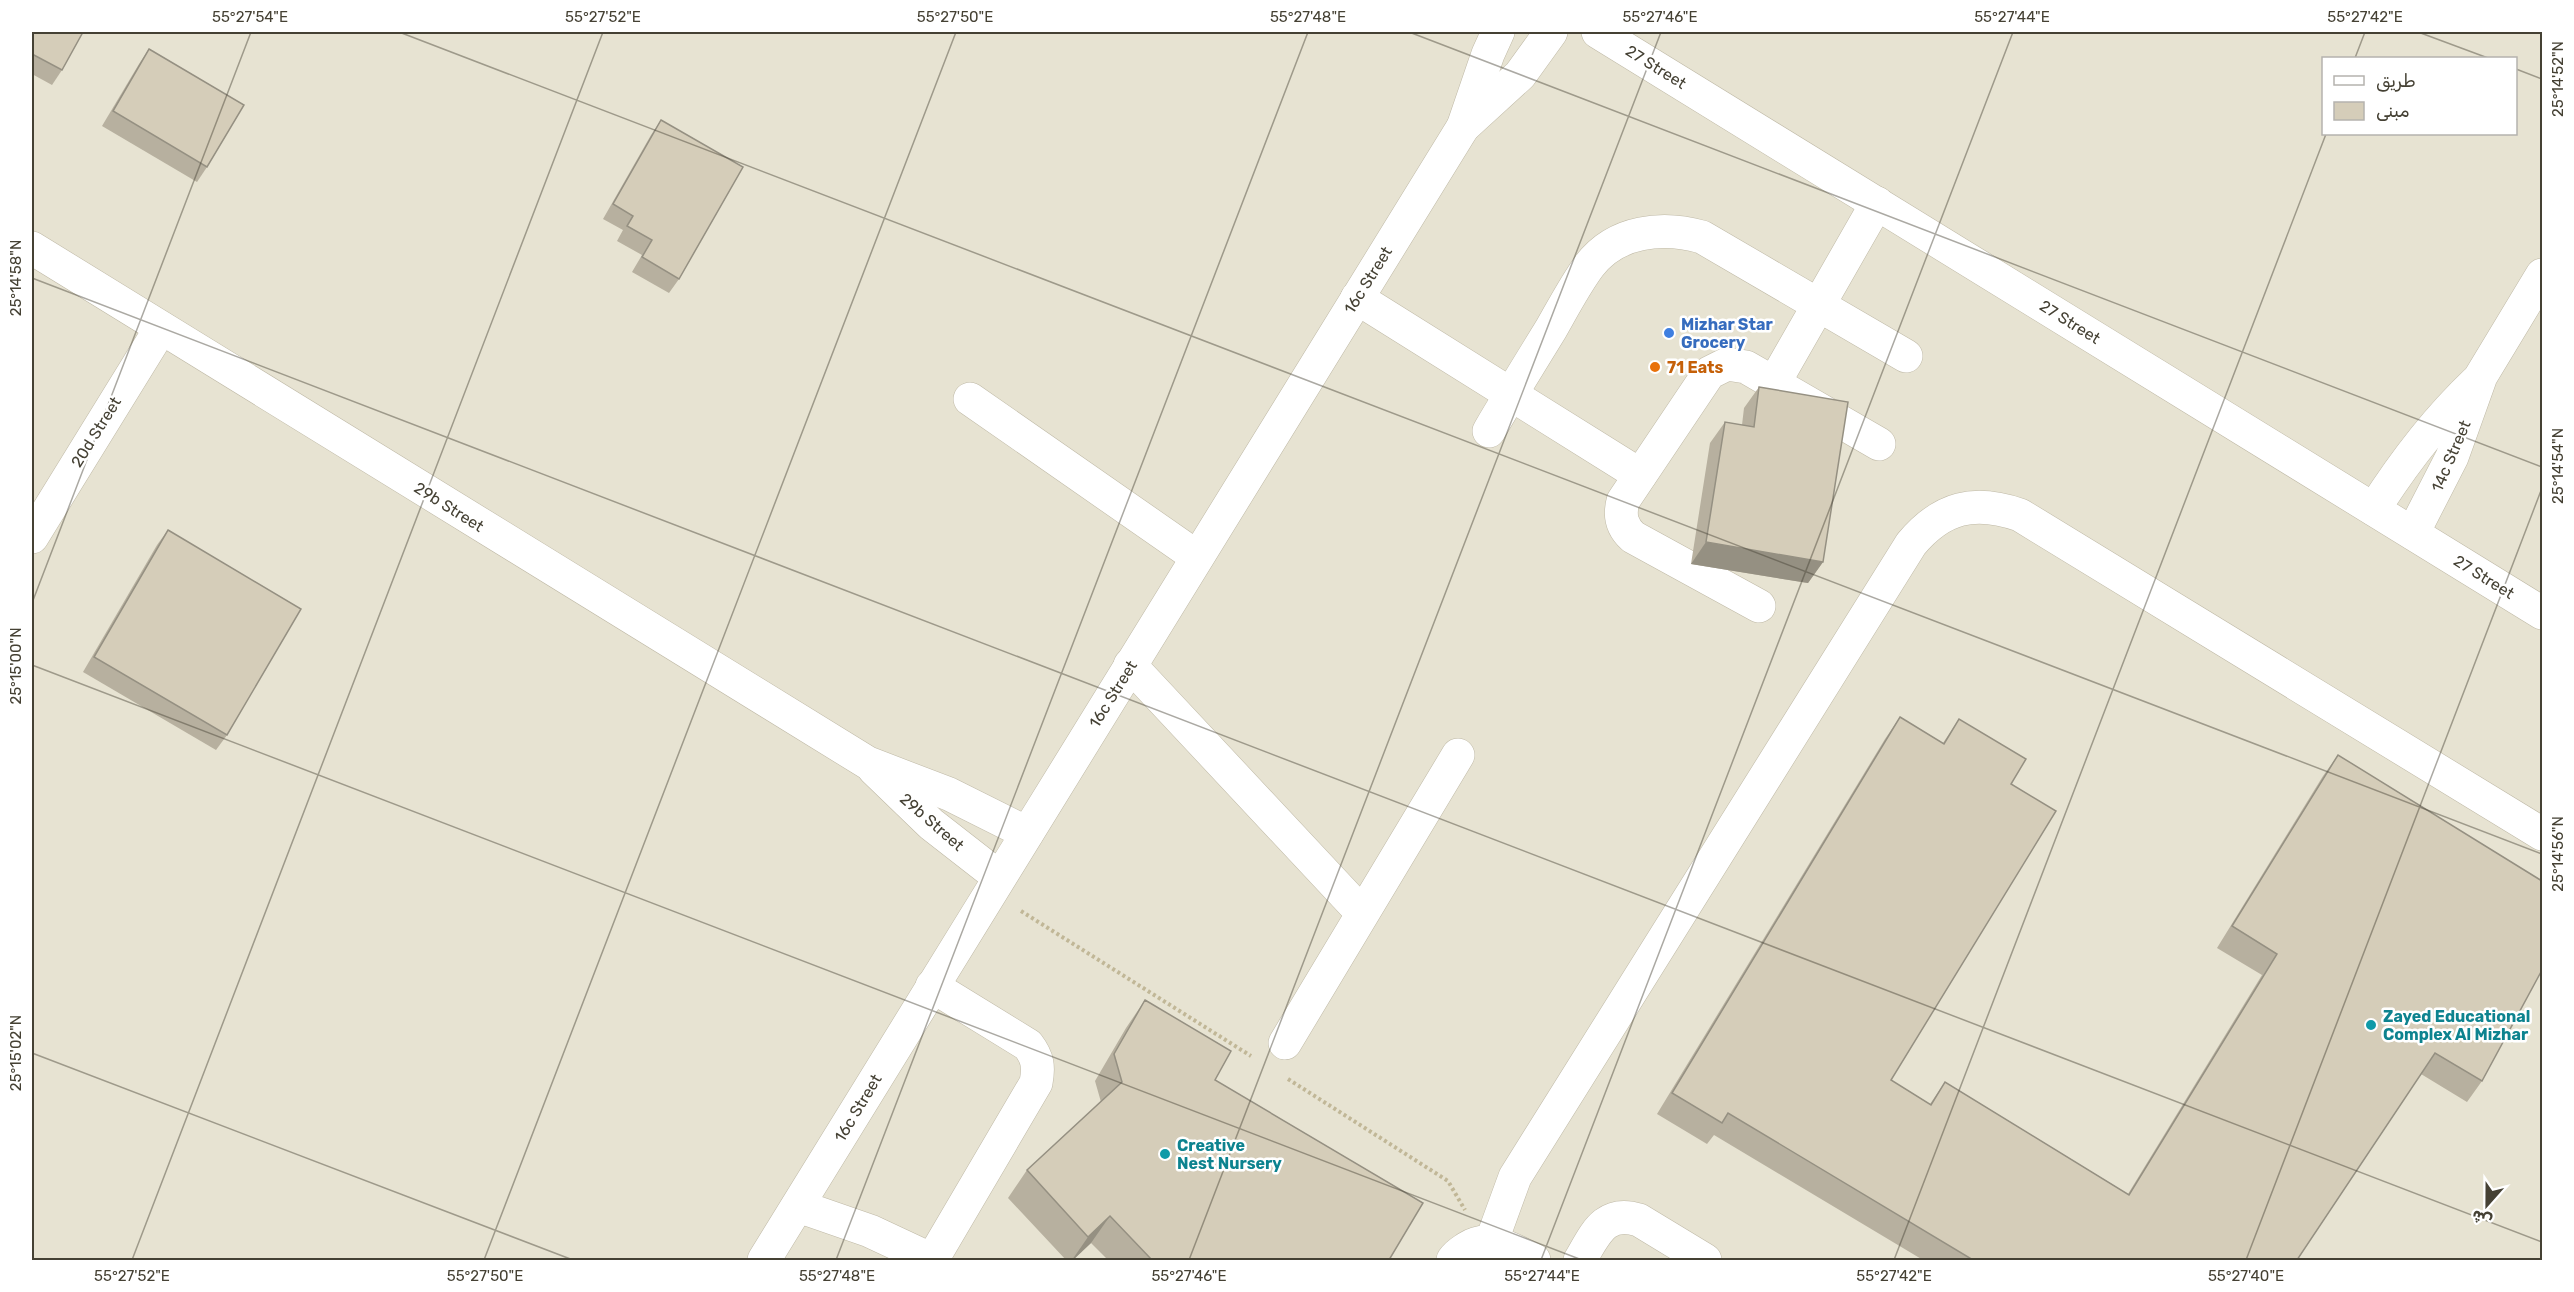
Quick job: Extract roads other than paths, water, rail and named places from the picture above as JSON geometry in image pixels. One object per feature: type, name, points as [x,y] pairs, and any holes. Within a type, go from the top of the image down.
[{"type":"street","name":"16c Street","points":[[764,1260],[1462,127],[1484,63],[1498,32]]},
{"type":"street","name":"16c Street","points":[[1462,127],[1520,75],[1551,32]]},
{"type":"street","name":"27 Street","points":[[1598,32],[2542,613]]},
{"type":"street","points":[[1774,383],[1877,204]]},
{"type":"street","points":[[1489,431],[1590,264],[1622,240],[1641,233],[1672,231],[1702,237],[1906,356]]},
{"type":"street","name":"29b Street","points":[[32,248],[868,763],[949,794],[1027,832]]},
{"type":"street","name":"14c Street","points":[[2413,533],[2452,457],[2481,376],[2542,275]]},
{"type":"street","points":[[1357,298],[1640,475]]},
{"type":"street","name":"20d Street","points":[[32,537],[161,328]]},
{"type":"street","points":[[1759,606],[1633,537],[1626,530],[1620,511],[1623,501],[1709,373],[1717,367],[1737,364],[1879,444]]},
{"type":"street","name":"14c Street","points":[[2374,509],[2422,439],[2450,406],[2481,376]]},
{"type":"street","points":[[970,399],[1197,557]]},
{"type":"street","points":[[1534,1260],[1473,1248],[1515,1177],[1911,544],[1924,529],[1939,518],[1957,510],[1977,506],[1998,507],[2020,515],[2542,834]]},
{"type":"street","points":[[1130,665],[1362,913]]},
{"type":"street","points":[[1273,1052],[1362,913],[1458,755]]},
{"type":"street","name":"29b Street","points":[[868,763],[995,884]]},
{"type":"street","points":[[798,1206],[870,1231],[932,1260],[1036,1083],[1039,1069],[1036,1056],[1028,1045],[932,986]]},
{"type":"street","points":[[1580,1260],[1599,1228],[1617,1218],[1628,1217],[1639,1220],[1705,1260]]},
{"type":"place","name":"Mizhar Star Grocery","points":[[1669,333]]},
{"type":"place","name":"71 Eats","points":[[1655,367]]},
{"type":"place","name":"Zayed Educational Complex Al Mizhar","points":[[2371,1025]]},
{"type":"place","name":"Creative Nest Nursery","points":[[1165,1154]]}]
